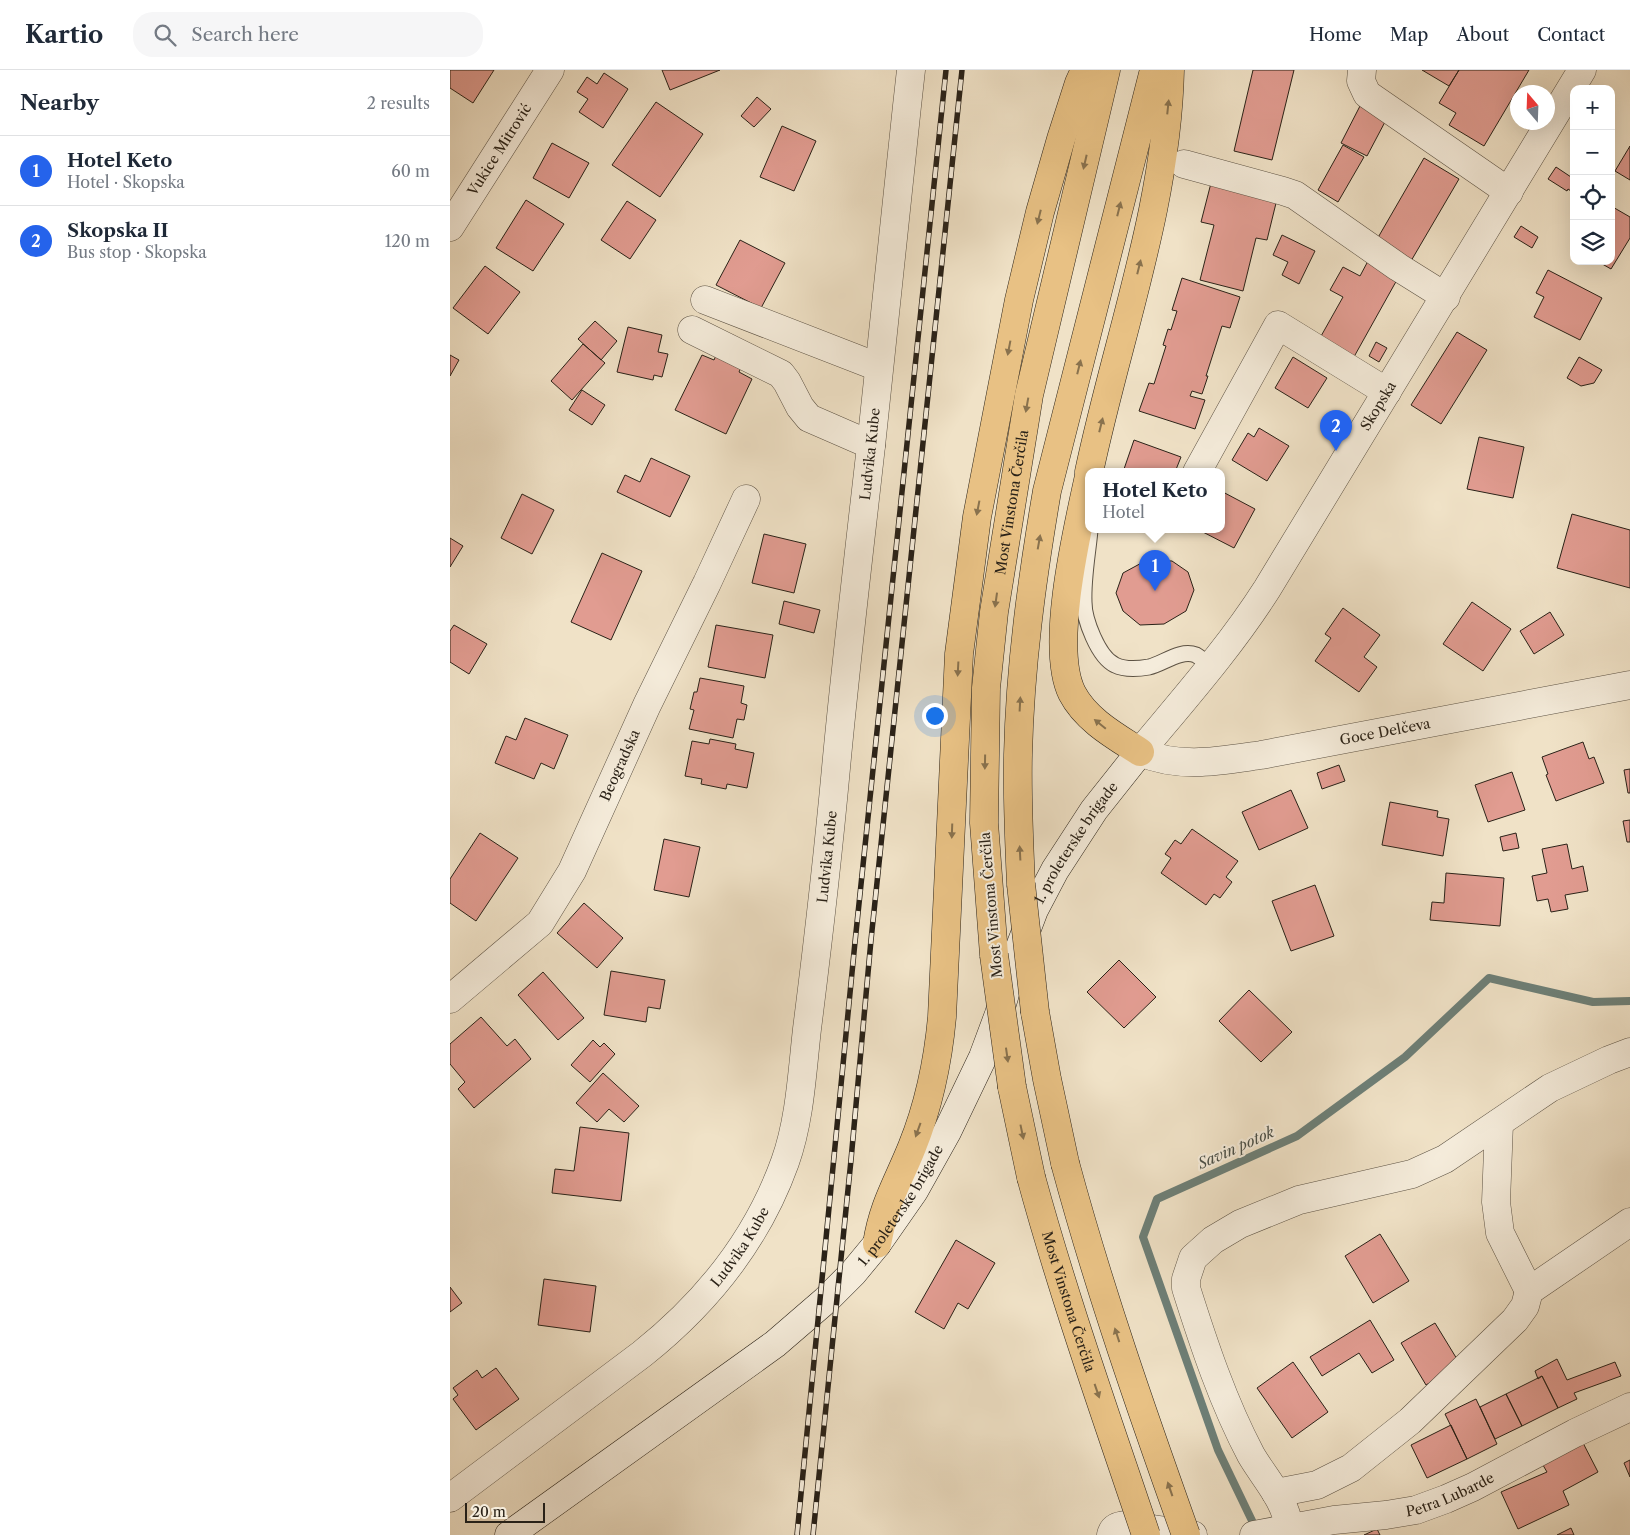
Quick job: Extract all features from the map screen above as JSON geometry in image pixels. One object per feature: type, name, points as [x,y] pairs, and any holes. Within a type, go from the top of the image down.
[{"type":"main road","points":[[877,1244],[880,1223],[888,1198],[912,1147],[924,1115],[937,1060],[943,1007],[959,654],[977,517],[1019,300],[1040,212],[1060,138],[1085,70]]},
{"type":"main road","name":"Most Vinstona Čerčila","points":[[1106,70],[1029,395],[1003,550],[986,688],[984,823],[994,955],[1012,1087],[1032,1177],[1047,1236],[1146,1535]]},
{"type":"main road","points":[[1154,70],[1047,491],[1036,555],[1025,642],[1018,756],[1018,822],[1021,884],[1035,1012],[1046,1078],[1065,1163],[1098,1280],[1135,1392],[1186,1535]]},
{"type":"main road","points":[[1090,468],[1152,215],[1163,154],[1170,94],[1170,70]]},
{"type":"main road","points":[[1085,509],[1072,567],[1064,626],[1064,660],[1067,678],[1072,693],[1087,714],[1140,752]]},
{"type":"street","name":"Vukice Mitrović","points":[[450,227],[550,70]]},
{"type":"street","name":"Ludvika Kube","points":[[450,1498],[642,1354],[679,1322],[710,1290],[734,1259],[760,1218],[787,1159],[796,1120],[822,910],[841,714],[911,70]]},
{"type":"street","points":[[1362,70],[1360,81],[1367,94],[1509,192]]},
{"type":"street","name":"Skopska","points":[[1140,752],[1212,666],[1268,589],[1582,70]]},
{"type":"street","points":[[1184,164],[1283,190],[1295,195],[1398,267],[1446,297]]},
{"type":"street","points":[[705,300],[878,367]]},
{"type":"street","points":[[1199,468],[1278,325],[1387,392]]},
{"type":"street","points":[[692,330],[781,374],[800,407],[809,418],[871,444]]},
{"type":"street","name":"Beogradska","points":[[450,999],[540,923],[572,871],[647,705],[708,583],[746,499]]},
{"type":"street","name":"Goce Delčeva","points":[[1140,752],[1153,758],[1174,762],[1219,761],[1260,755],[1630,685]]},
{"type":"street","name":"1. proleterske brigade","points":[[509,1535],[775,1344],[826,1300],[853,1273],[877,1244],[914,1191],[947,1132],[975,1074],[991,1036],[1015,960],[1034,910],[1055,870],[1094,810],[1140,752]]},
{"type":"street","points":[[1271,1532],[1286,1511],[1252,1455],[1206,1352],[1186,1288],[1186,1279],[1193,1258],[1213,1240],[1240,1224],[1299,1200],[1412,1174],[1445,1159],[1550,1088],[1608,1060],[1630,1052]]},
{"type":"street","points":[[1498,1123],[1496,1202],[1500,1233],[1529,1291]]},
{"type":"street","points":[[1276,1493],[1317,1484],[1351,1468],[1410,1421],[1514,1320],[1525,1306],[1529,1291],[1630,1222]]},
{"type":"street","name":"Petra Lubarde","points":[[1271,1532],[1334,1520],[1416,1510],[1473,1487],[1575,1433],[1630,1407]]},
{"type":"street","points":[[1111,1533],[1118,1526],[1126,1525],[1193,1535]]},
{"type":"lane","points":[[1090,533],[1084,584],[1084,604],[1090,629],[1099,648],[1114,664],[1132,669],[1150,667],[1184,654],[1195,655],[1212,666]]},
{"type":"building","points":[[450,70],[494,70],[473,103],[450,88]]},
{"type":"building","points":[[662,70],[720,70],[670,90]]},
{"type":"building","points":[[1253,70],[1294,70],[1272,160],[1234,151]]},
{"type":"building","points":[[1422,70],[1459,70],[1449,86]]},
{"type":"building","points":[[1459,70],[1529,70],[1520,85],[1510,85],[1510,102],[1484,146],[1449,125],[1456,113],[1439,103]]},
{"type":"building","points":[[604,73],[628,89],[603,128],[579,112],[588,99],[577,92],[587,77],[597,84]]},
{"type":"building","points":[[757,97],[771,109],[754,127],[741,116]]},
{"type":"building","points":[[656,102],[703,134],[660,197],[612,165]]},
{"type":"building","points":[[1360,106],[1386,120],[1367,156],[1341,143]]},
{"type":"building","points":[[782,126],[816,141],[794,191],[760,177]]},
{"type":"building","points":[[552,143],[589,163],[569,198],[533,178]]},
{"type":"building","points":[[1343,145],[1364,157],[1338,202],[1318,190]]},
{"type":"building","points":[[1630,146],[1630,180],[1615,171]]},
{"type":"building","points":[[1424,158],[1459,179],[1411,261],[1376,241]]},
{"type":"building","points":[[1556,167],[1570,176],[1570,190],[1568,189],[1567,191],[1548,179]]},
{"type":"building","points":[[1211,183],[1277,199],[1267,240],[1256,238],[1243,291],[1200,280],[1214,225],[1201,222]]},
{"type":"building","points":[[526,200],[564,224],[533,271],[496,248]]},
{"type":"building","points":[[627,201],[656,220],[630,259],[601,240]]},
{"type":"building","points":[[1615,208],[1630,217],[1630,238],[1615,262]]},
{"type":"building","points":[[1521,226],[1538,237],[1532,248],[1514,237]]},
{"type":"building","points":[[1282,235],[1315,251],[1299,284],[1282,275],[1288,262],[1273,255]]},
{"type":"building","points":[[740,240],[785,263],[761,308],[716,285]]},
{"type":"building","points":[[1368,261],[1398,278],[1350,364],[1316,345],[1343,297],[1330,290],[1343,267],[1360,276]]},
{"type":"building","points":[[1604,265],[1613,265],[1611,269]]},
{"type":"building","points":[[485,266],[520,292],[488,334],[453,308]]},
{"type":"building","points":[[1548,270],[1602,298],[1580,340],[1534,317],[1544,297],[1536,293]]},
{"type":"building","points":[[1182,278],[1240,297],[1230,328],[1222,326],[1202,394],[1192,391],[1190,396],[1205,400],[1195,429],[1139,411],[1149,383],[1154,384],[1166,346],[1163,345],[1168,329],[1171,330],[1177,311],[1172,310]]},
{"type":"building","points":[[595,321],[617,341],[601,360],[578,339]]},
{"type":"building","points":[[628,327],[662,335],[658,352],[668,354],[662,377],[654,375],[653,380],[617,372]]},
{"type":"building","points":[[1457,332],[1487,350],[1441,424],[1411,405]]},
{"type":"building","points":[[1376,342],[1387,348],[1379,362],[1369,356]]},
{"type":"building","points":[[583,344],[605,363],[572,400],[551,381]]},
{"type":"building","points":[[718,351],[743,363],[739,372],[752,379],[726,434],[675,410],[702,355],[714,360]]},
{"type":"building","points":[[450,355],[459,360],[450,376]]},
{"type":"building","points":[[1293,357],[1327,378],[1308,408],[1275,388]]},
{"type":"building","points":[[1579,357],[1602,370],[1594,383],[1581,386],[1567,378]]},
{"type":"building","points":[[582,390],[605,405],[592,425],[569,410]]},
{"type":"building","points":[[1259,428],[1289,446],[1267,481],[1232,460],[1248,433],[1254,437]]},
{"type":"building","points":[[1479,437],[1524,447],[1513,498],[1467,489]]},
{"type":"building","points":[[1134,440],[1181,457],[1177,468],[1124,468]]},
{"type":"building","points":[[651,458],[690,476],[670,517],[617,492],[625,475],[640,482]]},
{"type":"building","points":[[1225,493],[1255,509],[1234,548],[1205,533],[1225,533]]},
{"type":"building","points":[[522,494],[554,510],[532,554],[501,538]]},
{"type":"building","points":[[1572,514],[1630,530],[1630,588],[1557,568]]},
{"type":"building","points":[[764,534],[806,544],[794,593],[752,583]]},
{"type":"building","points":[[450,538],[463,546],[450,567]]},
{"type":"building","points":[[602,553],[642,571],[611,640],[571,622]]},
{"type":"building","points":[[1147,560],[1172,561],[1188,572],[1194,590],[1186,611],[1164,624],[1140,625],[1123,611],[1116,593],[1123,573]]},
{"type":"building","points":[[784,601],[820,610],[814,633],[779,624]]},
{"type":"building","points":[[1472,602],[1511,629],[1483,671],[1443,644]]},
{"type":"building","points":[[1343,608],[1380,635],[1364,657],[1377,667],[1359,692],[1315,661],[1331,638],[1325,634]]},
{"type":"building","points":[[1550,612],[1564,635],[1534,654],[1520,631]]},
{"type":"building","points":[[454,625],[487,644],[469,674],[450,662],[450,631]]},
{"type":"building","points":[[716,625],[773,635],[765,678],[708,667]]},
{"type":"building","points":[[700,678],[744,686],[741,703],[747,705],[744,720],[737,719],[733,738],[689,729],[694,710],[690,709]]},
{"type":"building","points":[[525,718],[568,735],[554,769],[541,763],[534,779],[495,763],[506,736],[516,740]]},
{"type":"building","points":[[710,739],[736,744],[735,749],[754,753],[747,788],[727,784],[726,789],[701,784],[702,779],[685,776],[692,741],[709,744]]},
{"type":"building","points":[[1583,742],[1589,759],[1594,757],[1604,783],[1556,801],[1546,775],[1548,774],[1542,757]]},
{"type":"building","points":[[1339,765],[1345,781],[1322,789],[1317,773]]},
{"type":"building","points":[[1630,769],[1630,793],[1628,793],[1624,770]]},
{"type":"building","points":[[1512,772],[1525,810],[1488,822],[1475,785]]},
{"type":"building","points":[[1291,790],[1308,828],[1259,850],[1242,812]]},
{"type":"building","points":[[1390,802],[1438,811],[1437,817],[1449,819],[1443,856],[1382,845]]},
{"type":"building","points":[[1630,820],[1630,842],[1627,842],[1623,821]]},
{"type":"building","points":[[1192,829],[1238,861],[1226,877],[1232,882],[1220,898],[1214,894],[1206,905],[1161,873],[1171,858],[1165,854],[1175,840],[1181,844]]},
{"type":"building","points":[[480,833],[518,858],[476,921],[450,903],[450,879]]},
{"type":"building","points":[[1516,833],[1519,848],[1503,851],[1500,837]]},
{"type":"building","points":[[664,839],[700,847],[689,897],[654,890]]},
{"type":"building","points":[[1567,844],[1572,869],[1583,866],[1588,891],[1565,895],[1568,909],[1551,912],[1548,899],[1537,901],[1532,876],[1547,873],[1542,849]]},
{"type":"building","points":[[1446,873],[1504,878],[1500,926],[1430,920],[1432,902],[1444,903]]},
{"type":"building","points":[[1315,885],[1334,936],[1291,951],[1272,901]]},
{"type":"building","points":[[584,903],[623,938],[597,968],[557,933]]},
{"type":"building","points":[[1119,960],[1156,997],[1124,1028],[1087,992]]},
{"type":"building","points":[[611,971],[665,980],[660,1009],[648,1007],[646,1022],[604,1015]]},
{"type":"building","points":[[543,972],[584,1018],[558,1040],[518,995]]},
{"type":"building","points":[[1249,990],[1292,1032],[1261,1062],[1219,1021]]},
{"type":"building","points":[[481,1017],[507,1046],[515,1039],[531,1059],[474,1108],[458,1089],[465,1082],[450,1064],[450,1044]]},
{"type":"building","points":[[593,1040],[600,1047],[604,1043],[615,1054],[590,1082],[571,1065]]},
{"type":"building","points":[[603,1073],[639,1106],[624,1122],[609,1109],[597,1122],[576,1103]]},
{"type":"building","points":[[580,1127],[629,1133],[621,1201],[552,1193],[555,1169],[574,1171]]},
{"type":"building","points":[[1380,1234],[1409,1281],[1373,1303],[1345,1256]]},
{"type":"building","points":[[956,1240],[995,1263],[968,1309],[958,1303],[944,1329],[915,1312]]},
{"type":"building","points":[[544,1279],[596,1286],[590,1332],[538,1325]]},
{"type":"building","points":[[450,1287],[462,1303],[450,1312]]},
{"type":"building","points":[[1370,1320],[1394,1360],[1372,1373],[1359,1353],[1322,1376],[1310,1357]]},
{"type":"building","points":[[1435,1323],[1460,1364],[1426,1385],[1401,1343]]},
{"type":"building","points":[[1557,1359],[1567,1380],[1615,1362],[1621,1376],[1574,1393],[1577,1399],[1558,1408],[1542,1376],[1538,1379],[1535,1371]]},
{"type":"building","points":[[1293,1362],[1328,1412],[1292,1438],[1257,1388]]},
{"type":"building","points":[[496,1368],[519,1399],[476,1430],[453,1399],[458,1395],[453,1388],[477,1370],[482,1378]]},
{"type":"building","points":[[1542,1376],[1558,1408],[1522,1426],[1506,1394]]},
{"type":"building","points":[[1506,1394],[1522,1426],[1495,1439],[1480,1407]]},
{"type":"building","points":[[1476,1399],[1497,1444],[1467,1459],[1445,1414]]},
{"type":"building","points":[[1451,1425],[1467,1459],[1427,1478],[1411,1445]]},
{"type":"building","points":[[1581,1439],[1598,1472],[1563,1491],[1569,1505],[1518,1529],[1501,1492],[1547,1472],[1540,1460]]},
{"type":"building","points":[[1630,1460],[1630,1477],[1624,1463]]},
{"type":"building","points":[[1571,1528],[1574,1535],[1557,1535]]},
{"type":"building","points":[[1377,1529],[1380,1535],[1364,1535]]},
{"type":"waterway","name":"Savin potok","points":[[1256,1529],[1218,1450],[1143,1237],[1157,1199],[1297,1136],[1405,1057],[1489,978],[1593,1002],[1630,1001]]},
{"type":"railway","points":[[797,1535],[855,942],[946,70]]},
{"type":"railway","points":[[813,1535],[871,940],[962,70]]},
{"type":"place","name":"Skopska II","points":[[1336,451]]},
{"type":"place","name":"Hotel Keto","points":[[1155,591]]}]
